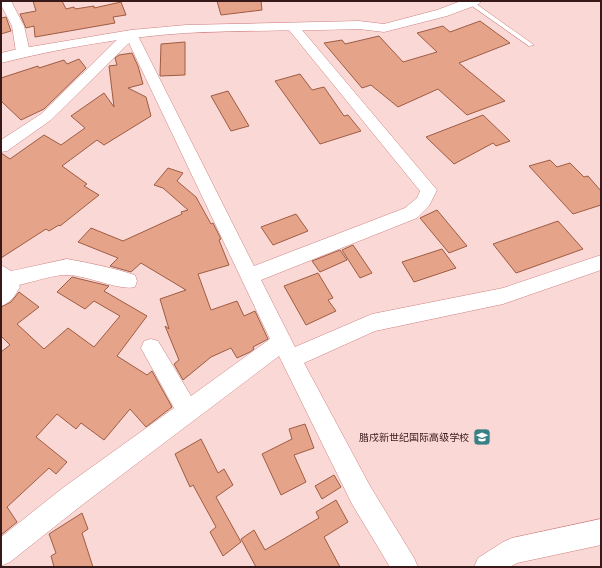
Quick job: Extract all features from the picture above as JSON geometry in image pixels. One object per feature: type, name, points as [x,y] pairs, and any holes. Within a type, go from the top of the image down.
[{"type":"main road","points":[[359,25],[430,7],[446,1]]},
{"type":"main road","points":[[1,58],[23,52],[131,34],[186,30],[359,25],[384,28],[442,13],[471,2]]},
{"type":"street","points":[[5,1],[18,26],[23,52]]},
{"type":"street","points":[[250,276],[411,213],[423,202],[429,190],[293,27]]},
{"type":"street","points":[[1,146],[46,117],[131,34],[250,276],[361,495],[405,567]]},
{"type":"street","points":[[1,553],[73,496],[188,411],[287,350],[372,323],[503,296],[601,262]]},
{"type":"street","points":[[1,298],[10,287],[4,276],[67,267],[96,272],[128,281]]},
{"type":"street","points":[[151,348],[188,411]]},
{"type":"street","points":[[487,567],[512,551],[601,532]]},
{"type":"lane","points":[[471,2],[531,45]]},
{"type":"building","points":[[33,1],[62,1],[66,9],[94,6],[94,8],[121,2],[126,15],[113,17],[115,23],[35,37],[34,26],[26,28],[20,14],[36,11]]},
{"type":"building","points":[[217,1],[261,1],[262,10],[221,15]]},
{"type":"building","points":[[6,17],[11,31],[1,34],[1,18]]},
{"type":"building","points":[[480,21],[510,43],[459,63],[505,101],[467,115],[438,89],[398,107],[371,85],[362,88],[324,43],[342,40],[345,44],[379,36],[403,62],[437,52],[417,33],[443,26],[450,32]]},
{"type":"building","points":[[185,42],[185,75],[160,76],[161,44]]},
{"type":"building","points":[[132,53],[138,66],[143,84],[128,88],[146,97],[151,116],[104,145],[97,140],[62,166],[87,184],[84,186],[99,195],[60,226],[59,225],[49,231],[46,229],[1,258],[1,153],[10,159],[44,135],[61,145],[85,128],[71,116],[104,93],[114,107],[109,66],[117,65],[115,58],[119,55]]},
{"type":"building","points":[[79,59],[86,68],[44,109],[21,120],[1,101],[1,78],[38,66],[39,68],[64,60],[67,64]]},
{"type":"building","points":[[300,74],[312,90],[324,87],[344,116],[348,115],[361,131],[320,144],[275,81]]},
{"type":"building","points":[[228,91],[249,126],[231,131],[211,96]]},
{"type":"building","points":[[483,115],[510,141],[496,146],[493,143],[454,164],[426,137]]},
{"type":"building","points":[[550,160],[557,167],[570,163],[584,177],[588,176],[601,191],[601,205],[573,214],[529,166]]},
{"type":"building","points":[[168,168],[183,173],[177,181],[196,197],[211,224],[213,223],[221,239],[219,240],[229,265],[198,274],[211,310],[237,301],[244,316],[255,311],[268,339],[253,347],[254,349],[250,352],[237,358],[231,348],[211,357],[183,380],[174,364],[179,360],[165,326],[169,329],[160,299],[186,290],[141,263],[131,272],[110,266],[118,258],[78,242],[91,228],[123,241],[182,214],[181,212],[188,210],[163,188],[154,185]]},
{"type":"building","points":[[437,210],[467,246],[449,253],[420,218]]},
{"type":"building","points":[[296,214],[308,231],[273,245],[261,227]]},
{"type":"building","points":[[558,221],[583,249],[516,273],[493,244]]},
{"type":"building","points":[[353,245],[372,273],[360,278],[342,250]]},
{"type":"building","points":[[442,249],[456,268],[414,282],[402,262]]},
{"type":"building","points":[[340,250],[347,260],[320,272],[312,261]]},
{"type":"building","points":[[318,273],[333,298],[328,300],[336,311],[306,325],[284,286]]},
{"type":"building","points":[[72,277],[109,286],[104,291],[147,316],[117,356],[147,375],[152,371],[172,407],[146,427],[130,409],[104,440],[81,423],[76,429],[57,414],[36,437],[67,462],[56,474],[49,468],[7,507],[17,522],[1,535],[1,352],[10,345],[1,336],[1,307],[11,302],[19,292],[39,307],[17,324],[44,349],[68,328],[94,347],[120,316],[94,301],[85,309],[57,292]]},
{"type":"building","points":[[305,424],[314,448],[294,455],[306,482],[281,495],[262,454],[292,439],[289,429]]},
{"type":"building","points":[[201,439],[218,473],[224,469],[233,485],[216,497],[241,542],[223,556],[210,532],[216,527],[193,485],[190,487],[175,454]]},
{"type":"building","points":[[334,475],[341,487],[322,499],[315,486]]},
{"type":"building","points":[[336,500],[348,522],[324,537],[340,567],[256,567],[241,539],[254,530],[265,550],[319,518],[316,512]]},
{"type":"building","points":[[82,513],[88,529],[82,533],[93,567],[54,567],[51,556],[56,553],[49,534]]},
{"type":"place","name":"腊戍新世纪国际高级学校","points":[[482,437]]}]
